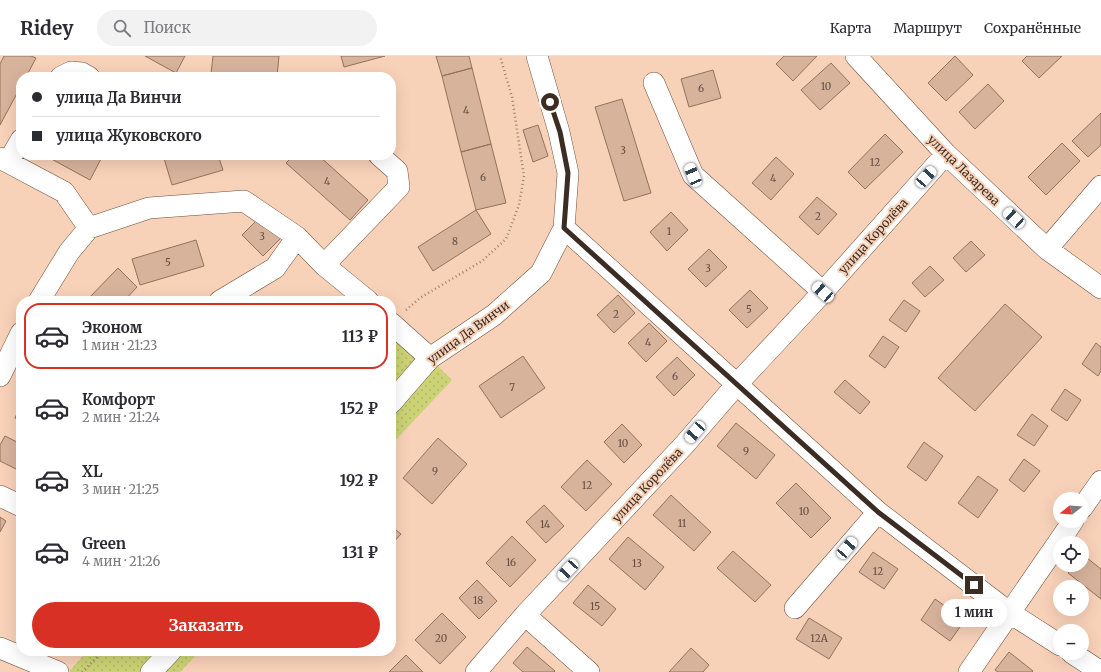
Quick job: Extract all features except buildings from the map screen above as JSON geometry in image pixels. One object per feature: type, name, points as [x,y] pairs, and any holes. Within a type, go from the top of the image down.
[{"type":"street","name":"улица Да Винчи","points":[[396,396],[430,358],[494,316],[541,273],[564,228],[568,173],[560,132],[537,56]]},
{"type":"street","name":"улица Лазарева","points":[[856,56],[946,154],[1047,249],[1101,288]]},
{"type":"street","points":[[654,84],[693,175],[823,292]]},
{"type":"street","points":[[16,146],[4,160],[64,192],[89,228]]},
{"type":"street","name":"улица Королёва","points":[[476,672],[525,615],[685,444],[737,384],[823,292],[946,154]]},
{"type":"street","points":[[324,265],[400,186],[397,171],[385,160]]},
{"type":"street","points":[[1047,249],[1101,186]]},
{"type":"street","points":[[42,296],[69,252],[89,228],[149,208],[244,201],[297,237],[324,265],[362,296]]},
{"type":"street","points":[[564,228],[878,512],[1010,613],[1053,641]]},
{"type":"street","points":[[228,296],[275,268],[297,237]]},
{"type":"street","points":[[396,327],[430,358]]},
{"type":"street","points":[[0,376],[16,343]]},
{"type":"street","points":[[1089,498],[1101,481]]},
{"type":"street","points":[[0,496],[16,504]]},
{"type":"street","points":[[795,608],[878,512]]},
{"type":"street","points":[[969,672],[1068,528]]},
{"type":"street","points":[[525,615],[589,672]]},
{"type":"street","points":[[0,648],[16,655]]},
{"type":"street","points":[[19,656],[58,672]]},
{"type":"street","points":[[151,672],[166,656]]},
{"type":"street","points":[[1082,660],[1100,672]]},
{"type":"path","points":[[396,319],[420,298],[482,261],[506,239],[519,205],[524,176],[512,97],[500,56]]},
{"type":"path","points":[[82,672],[98,656]]},
{"type":"green space","points":[[396,326],[452,380],[396,440]]},
{"type":"green space","points":[[83,656],[195,656],[180,672],[69,672]]},
{"type":"route","points":[[550,102],[560,132],[568,173],[564,228],[878,512],[974,585]]}]
